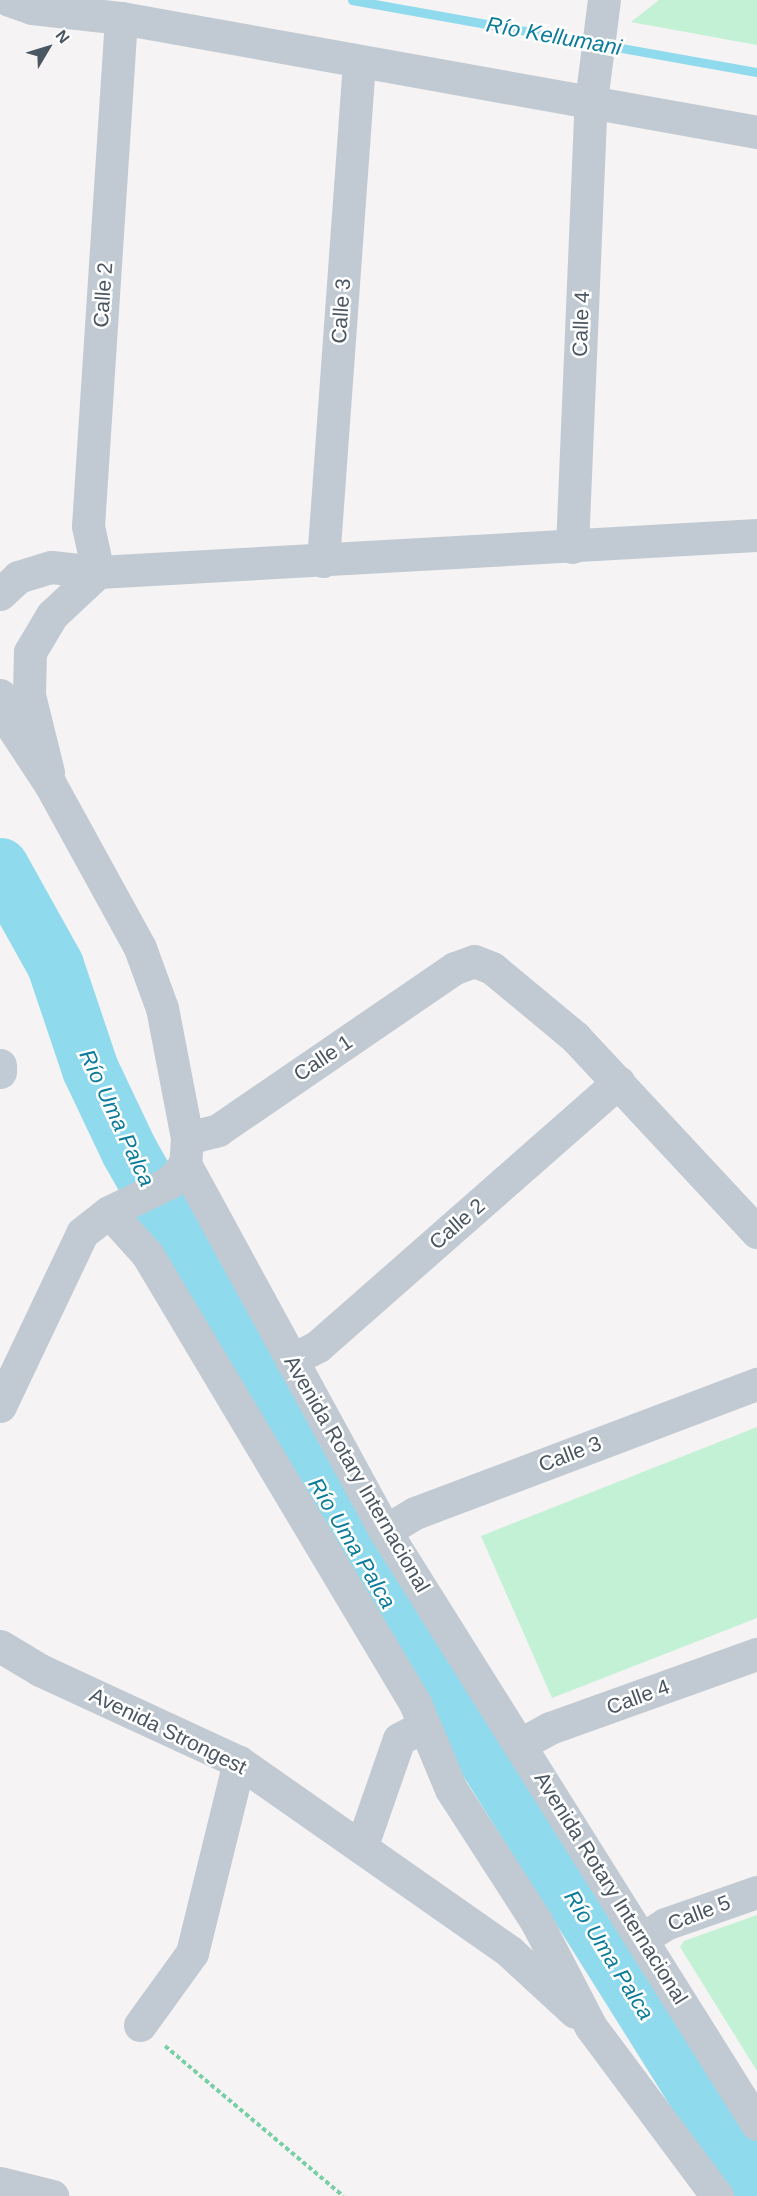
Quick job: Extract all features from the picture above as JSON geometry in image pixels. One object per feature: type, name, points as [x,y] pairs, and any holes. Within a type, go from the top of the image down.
[{"type":"street","points":[[9,0],[32,8],[121,18],[757,132]]},
{"type":"street","name":"Calle 4","points":[[572,547],[593,61],[602,10]]},
{"type":"street","name":"Calle 2","points":[[98,572],[88,526],[121,18]]},
{"type":"street","name":"Calle 3","points":[[323,561],[359,62]]},
{"type":"street","points":[[0,594],[18,578],[51,567],[98,572],[757,535]]},
{"type":"street","points":[[50,784],[28,695],[30,652],[52,615],[98,572]]},
{"type":"street","points":[[0,695],[15,731],[50,784]]},
{"type":"street","name":"Avenida Rotary Internacional","points":[[50,784],[140,948],[162,1008],[180,1161],[386,1531],[756,2120]]},
{"type":"street","name":"Calle 1","points":[[0,1406],[82,1233],[109,1212],[141,1198],[180,1161],[218,1131],[454,968],[474,961],[492,968],[575,1037],[618,1082]]},
{"type":"street","points":[[0,1065],[0,1072]]},
{"type":"street","points":[[618,1082],[757,1232]]},
{"type":"street","name":"Calle 2","points":[[291,1360],[318,1346],[618,1082]]},
{"type":"street","points":[[109,1212],[154,1264],[415,1703],[451,1789],[536,1921],[591,2027],[717,2196]]},
{"type":"street","name":"Calle 3","points":[[386,1531],[414,1512],[757,1384]]},
{"type":"street","name":"Avenida Strongest","points":[[0,1646],[40,1670],[240,1762],[362,1845],[510,1952],[591,2027]]},
{"type":"street","name":"Calle 4","points":[[521,1744],[550,1728],[757,1654]]},
{"type":"street","points":[[362,1845],[399,1739],[423,1726]]},
{"type":"street","points":[[140,2025],[192,1953],[240,1762]]},
{"type":"street","name":"Calle 5","points":[[643,1938],[665,1924],[757,1892]]},
{"type":"street","points":[[0,2183],[52,2196]]},
{"type":"path","points":[[140,2025],[343,2196]]},
{"type":"green space","points":[[659,0],[757,0],[757,45],[631,22]]},
{"type":"green space","points":[[757,1427],[757,1618],[552,1698],[481,1536]]},
{"type":"green space","points":[[757,1915],[757,2071],[680,1947],[684,1941]]},
{"type":"waterway","name":"Río Kellumani","points":[[352,0],[757,72]]},
{"type":"waterway","name":"Río Uma Palca","points":[[0,866],[55,965],[90,1069],[129,1151],[345,1534],[757,2191]]}]
